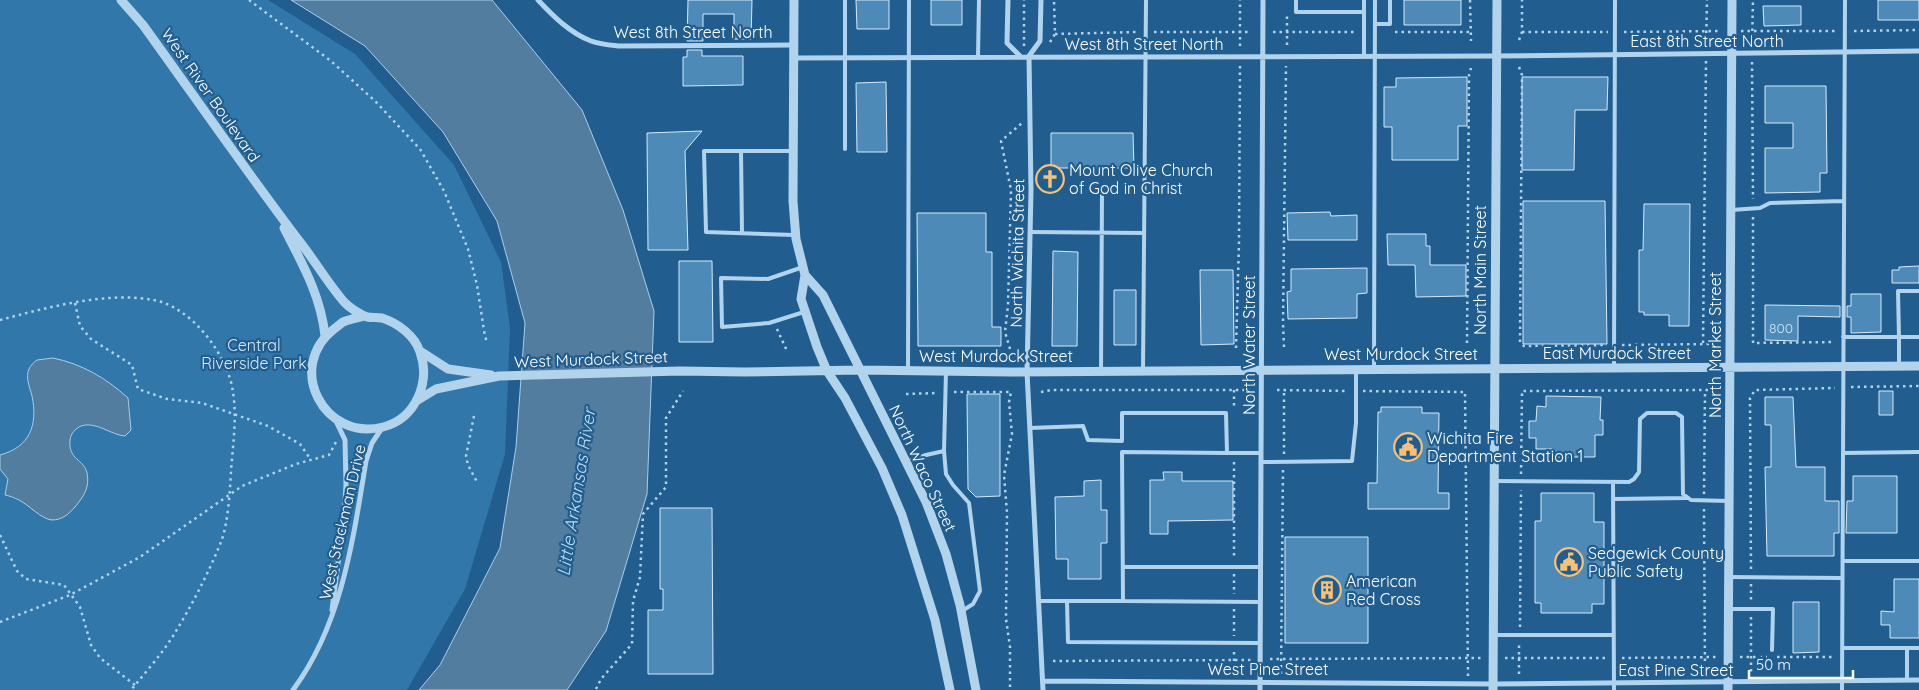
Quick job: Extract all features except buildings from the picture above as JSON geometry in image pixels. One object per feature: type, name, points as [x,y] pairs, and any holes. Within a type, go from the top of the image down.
[{"type":"street","name":"West River Boulevard","points":[[121,0],[143,24],[275,210],[346,304],[365,316]]},
{"type":"street","name":"West 8th Street North","points":[[538,0],[557,20],[580,36],[594,42],[618,46],[793,45]]},
{"type":"street","name":"North Waco Street","points":[[794,0],[793,201],[796,235],[804,271],[802,299],[827,370],[845,398],[882,468],[902,515],[935,620],[950,690]]},
{"type":"street","points":[[1008,0],[1007,43],[1024,56]]},
{"type":"street","name":"North Wichita Street","points":[[1041,0],[1040,41],[1024,56],[1030,232],[1027,372],[1043,690]]},
{"type":"street","name":"North Water Street","points":[[1260,690],[1263,0]]},
{"type":"street","name":"North Main Street","points":[[1493,687],[1497,0]]},
{"type":"street","name":"North Market Street","points":[[1728,686],[1732,0]]},
{"type":"street","name":"East 8th Street North","points":[[1496,56],[1919,51]]},
{"type":"street","name":"West 8th Street North","points":[[793,58],[1496,56]]},
{"type":"street","name":"West River Boulevard","points":[[275,210],[312,281],[323,316],[325,336]]},
{"type":"street","name":"North Waco Street","points":[[804,271],[823,295],[926,502],[946,554],[962,611],[976,690]]},
{"type":"street","name":"West Murdock Street","points":[[418,400],[424,384],[424,367],[420,351],[411,336],[398,325],[382,318],[365,316],[343,322],[325,336],[315,352],[311,370],[314,389],[322,406],[335,419],[358,428],[382,428],[402,417],[418,400],[436,389],[499,376]]},
{"type":"street","name":"West Murdock Street","points":[[420,351],[448,369],[499,376],[680,371],[860,370],[1027,372],[1494,368]]},
{"type":"street","name":"East Murdock Street","points":[[1494,368],[1919,366]]},
{"type":"street","name":"West Stackman Drive","points":[[331,623],[346,485],[345,440],[335,419]]},
{"type":"street","name":"West Stackman Drive","points":[[292,690],[316,652],[331,623],[345,576],[366,461],[372,444],[382,428]]},
{"type":"street","name":"East Pine Street","points":[[1493,687],[1519,684],[1705,682],[1728,686],[1751,682],[1919,680]]},
{"type":"street","name":"West Pine Street","points":[[1043,681],[1373,682],[1468,684],[1493,687]]},
{"type":"lane","points":[[845,0],[845,150]]},
{"type":"lane","points":[[908,371],[910,0]]},
{"type":"lane","points":[[978,57],[979,0]]},
{"type":"lane","points":[[1143,371],[1146,0]]},
{"type":"lane","points":[[1296,0],[1296,12],[1364,12]]},
{"type":"lane","points":[[1364,0],[1364,56]]},
{"type":"lane","points":[[1374,369],[1375,0]]},
{"type":"lane","points":[[1375,24],[1390,24],[1390,0]]},
{"type":"lane","points":[[1614,0],[1614,368]]},
{"type":"lane","points":[[1842,690],[1845,0]]},
{"type":"lane","points":[[793,151],[704,151],[706,232],[796,235]]},
{"type":"lane","points":[[741,151],[742,233]]},
{"type":"lane","points":[[1101,371],[1102,192]]},
{"type":"lane","points":[[1731,210],[1760,208],[1770,203],[1844,200]]},
{"type":"lane","points":[[1030,232],[1144,233]]},
{"type":"lane","points":[[804,271],[768,279],[721,278],[722,327],[769,323],[806,312]]},
{"type":"lane","points":[[1899,366],[1898,291],[1919,291]]},
{"type":"lane","points":[[1843,337],[1919,337]]},
{"type":"lane","points":[[1261,462],[1352,461],[1356,423],[1356,369]]},
{"type":"lane","points":[[946,371],[944,451],[946,474],[969,503],[980,591],[973,604],[962,611]]},
{"type":"lane","points":[[1494,481],[1629,482],[1639,472],[1640,420],[1643,415],[1647,413],[1676,413],[1682,417],[1682,494],[1686,498]]},
{"type":"lane","points":[[1123,602],[1122,414],[1226,414],[1227,453]]},
{"type":"lane","points":[[1030,428],[1083,426],[1088,440],[1122,441]]},
{"type":"lane","points":[[906,462],[944,451]]},
{"type":"lane","points":[[1122,452],[1261,453]]},
{"type":"lane","points":[[1843,453],[1919,452]]},
{"type":"lane","points":[[1613,482],[1614,690]]},
{"type":"lane","points":[[1614,499],[1686,498],[1691,500],[1729,501]]},
{"type":"lane","points":[[1843,561],[1919,562]]},
{"type":"lane","points":[[1123,567],[1261,567]]},
{"type":"lane","points":[[1729,578],[1842,578]]},
{"type":"lane","points":[[1039,601],[1260,602]]},
{"type":"lane","points":[[1067,601],[1068,642],[1260,643]]},
{"type":"lane","points":[[1728,609],[1773,609],[1772,650]]},
{"type":"lane","points":[[1493,635],[1614,635]]},
{"type":"lane","points":[[1842,648],[1919,648]]},
{"type":"lane","points":[[1907,648],[1907,680]]},
{"type":"lane","points":[[1373,682],[1373,690]]},
{"type":"path","points":[[249,0],[331,61],[375,101],[420,149],[444,191],[468,250],[477,285],[484,337],[488,343]]},
{"type":"path","points":[[1024,0],[1024,56]]},
{"type":"path","points":[[1049,44],[1055,34],[1054,0]]},
{"type":"path","points":[[1240,0],[1240,46]]},
{"type":"path","points":[[1470,0],[1471,41]]},
{"type":"path","points":[[1519,40],[1522,32],[1522,0]]},
{"type":"path","points":[[1703,344],[1706,0]]},
{"type":"path","points":[[1753,0],[1753,343]]},
{"type":"path","points":[[1286,45],[1287,8]]},
{"type":"path","points":[[1236,348],[1240,63]]},
{"type":"path","points":[[1284,347],[1286,64]]},
{"type":"path","points":[[1519,67],[1522,75],[1520,342]]},
{"type":"path","points":[[1467,343],[1469,75],[1471,68]]},
{"type":"path","points":[[1010,349],[1005,332],[1008,305],[1011,190],[1001,141],[1023,122]]},
{"type":"path","points":[[0,320],[75,303],[113,298],[154,300],[168,304],[185,314],[206,334],[228,370],[233,390],[235,414],[229,494],[222,540],[173,637],[131,690]]},
{"type":"path","points":[[75,303],[80,326],[91,339],[132,365],[138,389],[167,399],[202,403],[268,426],[300,444],[311,460]]},
{"type":"path","points":[[778,329],[787,351]]},
{"type":"path","points":[[1041,392],[1051,390],[1247,390]]},
{"type":"path","points":[[1234,390],[1234,417]]},
{"type":"path","points":[[1277,390],[1466,392],[1468,684]]},
{"type":"path","points":[[1281,682],[1284,390]]},
{"type":"path","points":[[1705,390],[1705,682]]},
{"type":"path","points":[[1519,684],[1522,391],[1712,390]]},
{"type":"path","points":[[1751,682],[1750,398],[1755,390]]},
{"type":"path","points":[[596,690],[601,679],[632,644],[633,602],[640,576],[643,514],[666,487],[666,418],[683,391]]},
{"type":"path","points":[[906,394],[1010,392],[1012,434],[1004,475],[1007,513],[1006,620],[1010,646],[1010,690]]},
{"type":"path","points":[[474,416],[466,456],[468,465],[477,482]]},
{"type":"path","points":[[0,622],[70,594],[140,557],[242,486],[296,464],[329,455],[338,439]]},
{"type":"path","points":[[1234,453],[1234,681]]},
{"type":"path","points":[[0,535],[17,571],[26,579],[64,585],[80,607],[91,645],[100,658],[135,685]]},
{"type":"green space","name":"Central Riverside Park","points":[[0,0],[268,0],[355,54],[454,165],[501,262],[510,328],[505,454],[465,589],[407,690],[0,690]]},
{"type":"water","name":"Little Arkansas River","points":[[291,0],[492,0],[582,110],[623,210],[654,311],[647,494],[606,631],[567,690],[419,690],[440,665],[500,548],[516,447],[525,323],[497,221],[443,132],[365,46]]},
{"type":"water","points":[[53,358],[84,368],[111,384],[128,398],[131,430],[125,436],[92,425],[81,426],[74,431],[70,440],[71,452],[85,468],[88,478],[87,487],[75,507],[62,518],[56,520],[48,519],[19,500],[5,495],[8,479],[0,469],[0,455],[10,451],[25,440],[32,425],[34,407],[28,372],[32,364],[37,360]]},
{"type":"place","name":"Mount Olive Church of God in Christ","points":[[1050,179]]},
{"type":"place","name":"Wichita Fire Department Station 1","points":[[1408,447]]},
{"type":"place","name":"Sedgewick County Public Safety","points":[[1569,562]]},
{"type":"place","name":"American Red Cross","points":[[1327,590]]}]
